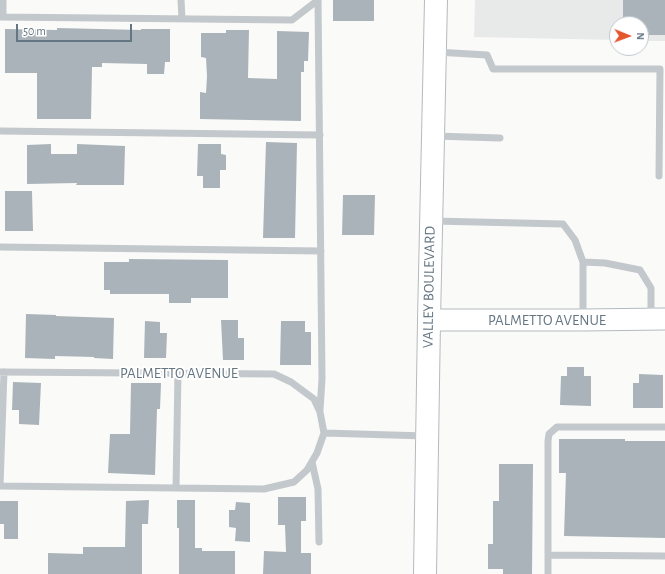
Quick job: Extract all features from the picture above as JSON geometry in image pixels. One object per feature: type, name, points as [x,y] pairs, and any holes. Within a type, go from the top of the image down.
[{"type":"main road","name":"VALLEY BOULEVARD","points":[[425,574],[432,136],[436,0]]},
{"type":"street","name":"PALMETTO AVENUE","points":[[429,320],[658,319]]},
{"type":"lane","points":[[3,0],[2,17],[292,20],[318,0]]},
{"type":"lane","points":[[181,0],[182,19]]},
{"type":"lane","points":[[318,0],[322,379],[320,412]]},
{"type":"lane","points":[[434,52],[486,55],[494,69],[660,69],[659,176]]},
{"type":"lane","points":[[0,131],[320,135]]},
{"type":"lane","points":[[432,136],[500,138]]},
{"type":"lane","points":[[431,221],[563,224],[575,240],[583,262],[583,320]]},
{"type":"lane","points":[[0,247],[321,251]]},
{"type":"lane","points":[[583,262],[605,263],[640,270],[651,288],[658,319]]},
{"type":"lane","points":[[2,372],[0,486],[264,489],[294,482],[307,470],[317,453],[324,433],[427,436]]},
{"type":"lane","name":"PALMETTO AVENUE","points":[[2,372],[274,374],[292,382],[314,399],[320,412],[324,433]]},
{"type":"lane","points":[[176,488],[178,374]]},
{"type":"lane","points":[[548,574],[549,434],[556,427],[665,427]]},
{"type":"lane","points":[[312,462],[318,489],[319,542]]},
{"type":"lane","points":[[548,555],[665,556]]},
{"type":"shaded area","points":[[475,0],[665,0],[665,41],[649,41],[649,16],[609,16],[609,40],[474,37]]},
{"type":"building","points":[[333,0],[374,0],[374,21],[333,21]]},
{"type":"building","points":[[623,0],[665,0],[665,35],[649,35],[649,16],[623,16]]},
{"type":"building","points":[[57,28],[141,30],[170,29],[170,62],[165,62],[164,74],[147,74],[147,64],[102,63],[102,67],[92,67],[91,119],[37,119],[37,73],[5,73],[5,29],[57,30]]},
{"type":"building","points":[[226,30],[249,30],[248,78],[277,79],[277,31],[309,32],[308,61],[304,61],[304,72],[301,72],[301,121],[200,119],[200,92],[206,93],[207,76],[206,58],[201,57],[201,33],[226,33]]},
{"type":"building","points":[[266,142],[297,143],[295,238],[263,238]]},
{"type":"building","points":[[51,144],[51,154],[77,154],[77,144],[125,146],[124,185],[76,185],[77,183],[27,184],[27,145]]},
{"type":"building","points":[[198,144],[221,144],[221,154],[226,155],[226,170],[220,170],[220,188],[203,188],[203,176],[197,176]]},
{"type":"building","points":[[5,191],[32,191],[33,231],[5,231]]},
{"type":"building","points":[[343,195],[375,195],[374,235],[342,235]]},
{"type":"building","points":[[129,259],[228,260],[228,298],[191,298],[191,303],[169,303],[169,294],[110,294],[110,290],[104,290],[104,262],[129,262]]},
{"type":"building","points":[[26,314],[114,318],[113,359],[55,356],[55,359],[25,358]]},
{"type":"building","points":[[221,320],[238,320],[238,338],[244,338],[244,360],[223,360]]},
{"type":"building","points":[[145,321],[160,322],[160,333],[167,333],[166,358],[144,358]]},
{"type":"building","points":[[281,321],[305,321],[305,332],[311,332],[311,365],[280,365]]},
{"type":"building","points":[[567,367],[584,367],[584,376],[591,376],[591,406],[560,405],[561,376],[567,376]]},
{"type":"building","points":[[639,374],[663,375],[663,408],[633,408],[633,383],[639,383]]},
{"type":"building","points":[[13,382],[41,383],[39,425],[19,424],[19,410],[12,410]]},
{"type":"building","points":[[131,383],[161,383],[160,409],[157,409],[155,475],[108,473],[110,434],[130,434]]},
{"type":"building","points":[[559,439],[625,439],[625,441],[665,441],[665,538],[564,536],[566,473],[559,473]]},
{"type":"building","points":[[499,464],[533,464],[532,574],[503,574],[503,569],[488,569],[488,544],[493,544],[493,501],[499,501]]},
{"type":"building","points":[[278,497],[306,497],[306,521],[301,521],[301,553],[311,553],[311,574],[263,574],[264,551],[286,552],[285,525],[278,525]]},
{"type":"building","points":[[149,500],[148,524],[142,524],[142,574],[48,574],[48,553],[83,554],[83,547],[125,547],[126,501]]},
{"type":"building","points":[[177,500],[195,500],[195,548],[202,548],[202,551],[235,551],[235,574],[179,574],[179,528],[177,528]]},
{"type":"building","points":[[0,501],[18,501],[18,539],[4,539],[4,524],[0,524]]},
{"type":"building","points":[[236,502],[250,503],[250,542],[235,541],[236,528],[229,527],[229,510],[235,510]]}]
